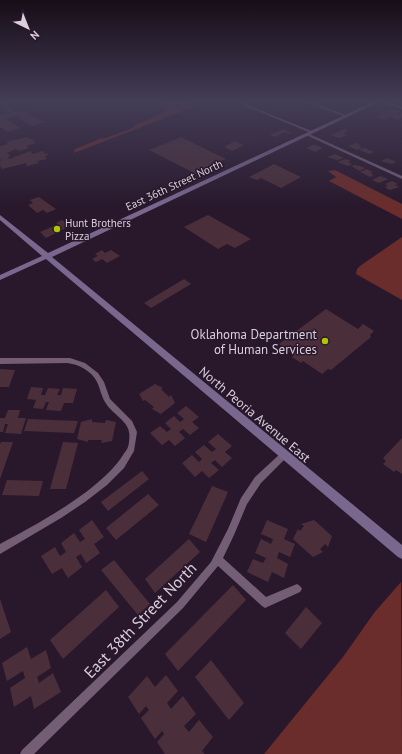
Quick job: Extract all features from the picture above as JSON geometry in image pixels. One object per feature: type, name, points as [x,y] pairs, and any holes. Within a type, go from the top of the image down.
[{"type":"main road","name":"East 36th Street North","points":[[0,278],[303,136]]},
{"type":"main road","name":"North Peoria Avenue East","points":[[0,217],[402,553]]},
{"type":"street","points":[[317,136],[402,178]]},
{"type":"street","points":[[0,360],[74,361],[86,366],[101,382],[102,391],[110,404],[124,416],[130,426],[133,438],[130,451],[122,465],[105,482],[85,497],[0,549]]},
{"type":"street","name":"East 38th Street North","points":[[26,754],[180,605],[214,564],[231,532],[244,501],[258,480],[284,455]]},
{"type":"street","points":[[217,559],[265,603],[297,589]]},
{"type":"shaded area","points":[[118,136],[74,153],[75,149],[98,139]]},
{"type":"shaded area","points":[[335,170],[402,204],[402,219],[329,181],[336,177],[328,171]]},
{"type":"shaded area","points":[[402,237],[402,300],[356,274],[357,269],[360,266]]},
{"type":"shaded area","points":[[401,582],[402,754],[264,754],[343,657],[374,613]]},
{"type":"building","points":[[27,137],[35,140],[33,141],[36,143],[26,146],[29,148],[19,151],[16,149],[7,153],[11,156],[8,157],[9,159],[31,151],[32,154],[43,151],[44,154],[47,153],[48,155],[45,156],[47,159],[37,161],[39,163],[27,166],[26,163],[2,169],[0,165],[0,161],[2,160],[0,159],[0,146],[8,144],[6,142]]},
{"type":"building","points":[[181,137],[226,159],[219,162],[221,164],[198,175],[149,150]]},
{"type":"building","points":[[235,141],[244,145],[232,151],[224,147]]},
{"type":"building","points":[[356,143],[361,145],[359,146],[362,148],[357,150],[348,146]]},
{"type":"building","points":[[313,145],[323,148],[315,152],[306,148]]},
{"type":"building","points":[[365,148],[374,152],[370,154],[359,150]]},
{"type":"building","points":[[335,154],[344,158],[337,160],[327,157]]},
{"type":"building","points":[[387,158],[396,162],[392,164],[381,161]]},
{"type":"building","points":[[346,159],[351,161],[348,162],[352,164],[348,166],[337,162]]},
{"type":"building","points":[[274,164],[301,177],[281,188],[261,178],[257,180],[249,177]]},
{"type":"building","points":[[355,165],[365,168],[360,171],[351,166]]},
{"type":"building","points":[[367,169],[373,172],[370,173],[374,175],[370,177],[360,172]]},
{"type":"building","points":[[380,176],[388,179],[379,183],[372,180]]},
{"type":"building","points":[[392,181],[398,184],[395,185],[399,187],[390,190],[385,187],[388,186],[385,184]]},
{"type":"building","points":[[39,197],[56,209],[47,213],[43,210],[37,213],[28,205],[33,203],[30,200]]},
{"type":"building","points":[[208,215],[251,239],[235,248],[227,244],[218,249],[184,227]]},
{"type":"building","name":"Hunt Brothers Pizza","points":[[62,220],[70,226],[46,238],[40,232],[58,224],[56,223]]},
{"type":"building","points":[[102,250],[105,253],[111,250],[120,256],[107,263],[102,259],[96,262],[92,259],[98,256],[95,254]]},
{"type":"building","points":[[184,279],[191,284],[151,308],[144,303]]},
{"type":"building","name":"Oklahoma Department of Human Services","points":[[326,309],[358,329],[363,324],[374,331],[370,335],[371,337],[331,370],[328,369],[322,374],[303,361],[301,363],[292,357],[294,355],[279,344]]},
{"type":"building","points":[[0,369],[15,370],[9,387],[0,387]]},
{"type":"building","points":[[155,384],[163,388],[161,389],[169,397],[171,395],[175,403],[161,414],[152,409],[154,407],[145,400],[143,401],[139,394]]},
{"type":"building","points":[[31,387],[43,388],[41,395],[45,395],[48,388],[60,389],[57,395],[61,395],[63,388],[77,389],[73,403],[64,403],[61,411],[46,410],[49,402],[46,402],[43,409],[33,408],[36,400],[27,399]]},
{"type":"building","points":[[186,406],[199,417],[192,422],[199,428],[190,435],[183,429],[179,432],[185,438],[175,446],[169,440],[162,445],[150,433],[160,426],[167,432],[171,429],[165,423],[174,416],[180,422],[184,419],[177,413]]},
{"type":"building","points":[[8,410],[20,410],[18,418],[26,418],[21,434],[5,433],[8,424],[5,424],[3,432],[0,432],[0,418],[5,418]]},
{"type":"building","points":[[28,419],[78,421],[74,433],[24,431]]},
{"type":"building","points":[[92,419],[92,422],[105,423],[106,420],[116,422],[112,441],[101,443],[102,440],[88,440],[88,442],[77,439],[81,422]]},
{"type":"building","points":[[218,434],[232,446],[225,452],[232,458],[222,467],[215,460],[211,463],[219,470],[209,478],[202,471],[195,477],[182,463],[192,455],[199,462],[202,459],[195,452],[204,445],[212,452],[216,449],[208,442]]},
{"type":"building","points":[[402,438],[402,474],[396,470],[394,472],[383,464],[386,461],[383,458]]},
{"type":"building","points":[[1,442],[13,442],[0,479],[0,444]]},
{"type":"building","points":[[63,442],[78,443],[66,489],[50,489]]},
{"type":"building","points":[[142,471],[149,479],[108,511],[101,502]]},
{"type":"building","points":[[7,480],[43,481],[39,496],[2,495]]},
{"type":"building","points":[[212,486],[228,492],[206,542],[189,534]]},
{"type":"building","points":[[148,494],[159,505],[116,540],[106,528]]},
{"type":"building","points":[[92,520],[104,537],[94,544],[100,553],[86,563],[81,554],[76,557],[82,567],[68,578],[62,568],[52,574],[41,556],[55,547],[60,556],[66,552],[61,543],[74,533],[80,542],[85,539],[79,530]]},
{"type":"building","points":[[267,520],[288,529],[284,539],[295,544],[290,557],[279,552],[277,558],[288,564],[284,578],[272,572],[268,582],[247,572],[253,559],[263,563],[266,558],[255,553],[261,539],[271,544],[273,539],[261,534]]},
{"type":"building","points":[[314,520],[332,536],[328,547],[325,544],[320,549],[323,552],[313,557],[293,539],[298,529],[300,531],[304,526],[301,524]]},
{"type":"building","points":[[189,539],[200,552],[155,593],[145,579]]},
{"type":"building","points":[[114,560],[150,604],[138,615],[101,570]]},
{"type":"building","points":[[233,585],[246,600],[178,671],[165,654]]},
{"type":"building","points":[[106,590],[119,607],[63,659],[50,640]]},
{"type":"building","points":[[0,599],[11,632],[0,639]]},
{"type":"building","points":[[306,607],[322,623],[301,649],[285,633]]},
{"type":"building","points":[[27,647],[31,659],[46,650],[51,668],[37,677],[39,683],[53,673],[61,692],[34,709],[31,696],[14,707],[10,688],[25,678],[23,671],[7,681],[2,663]]},
{"type":"building","points":[[211,660],[244,703],[229,720],[195,677]]},
{"type":"building","points":[[166,675],[178,691],[167,703],[171,709],[183,696],[196,714],[184,726],[189,732],[199,720],[213,737],[202,751],[205,754],[165,754],[157,742],[164,734],[162,731],[155,739],[141,718],[149,710],[146,706],[139,714],[128,697],[147,676],[155,687]]},
{"type":"place","name":"Hunt Brothers Pizza","points":[[57,229]]},
{"type":"place","name":"Oklahoma Department of Human Services","points":[[325,341]]}]
